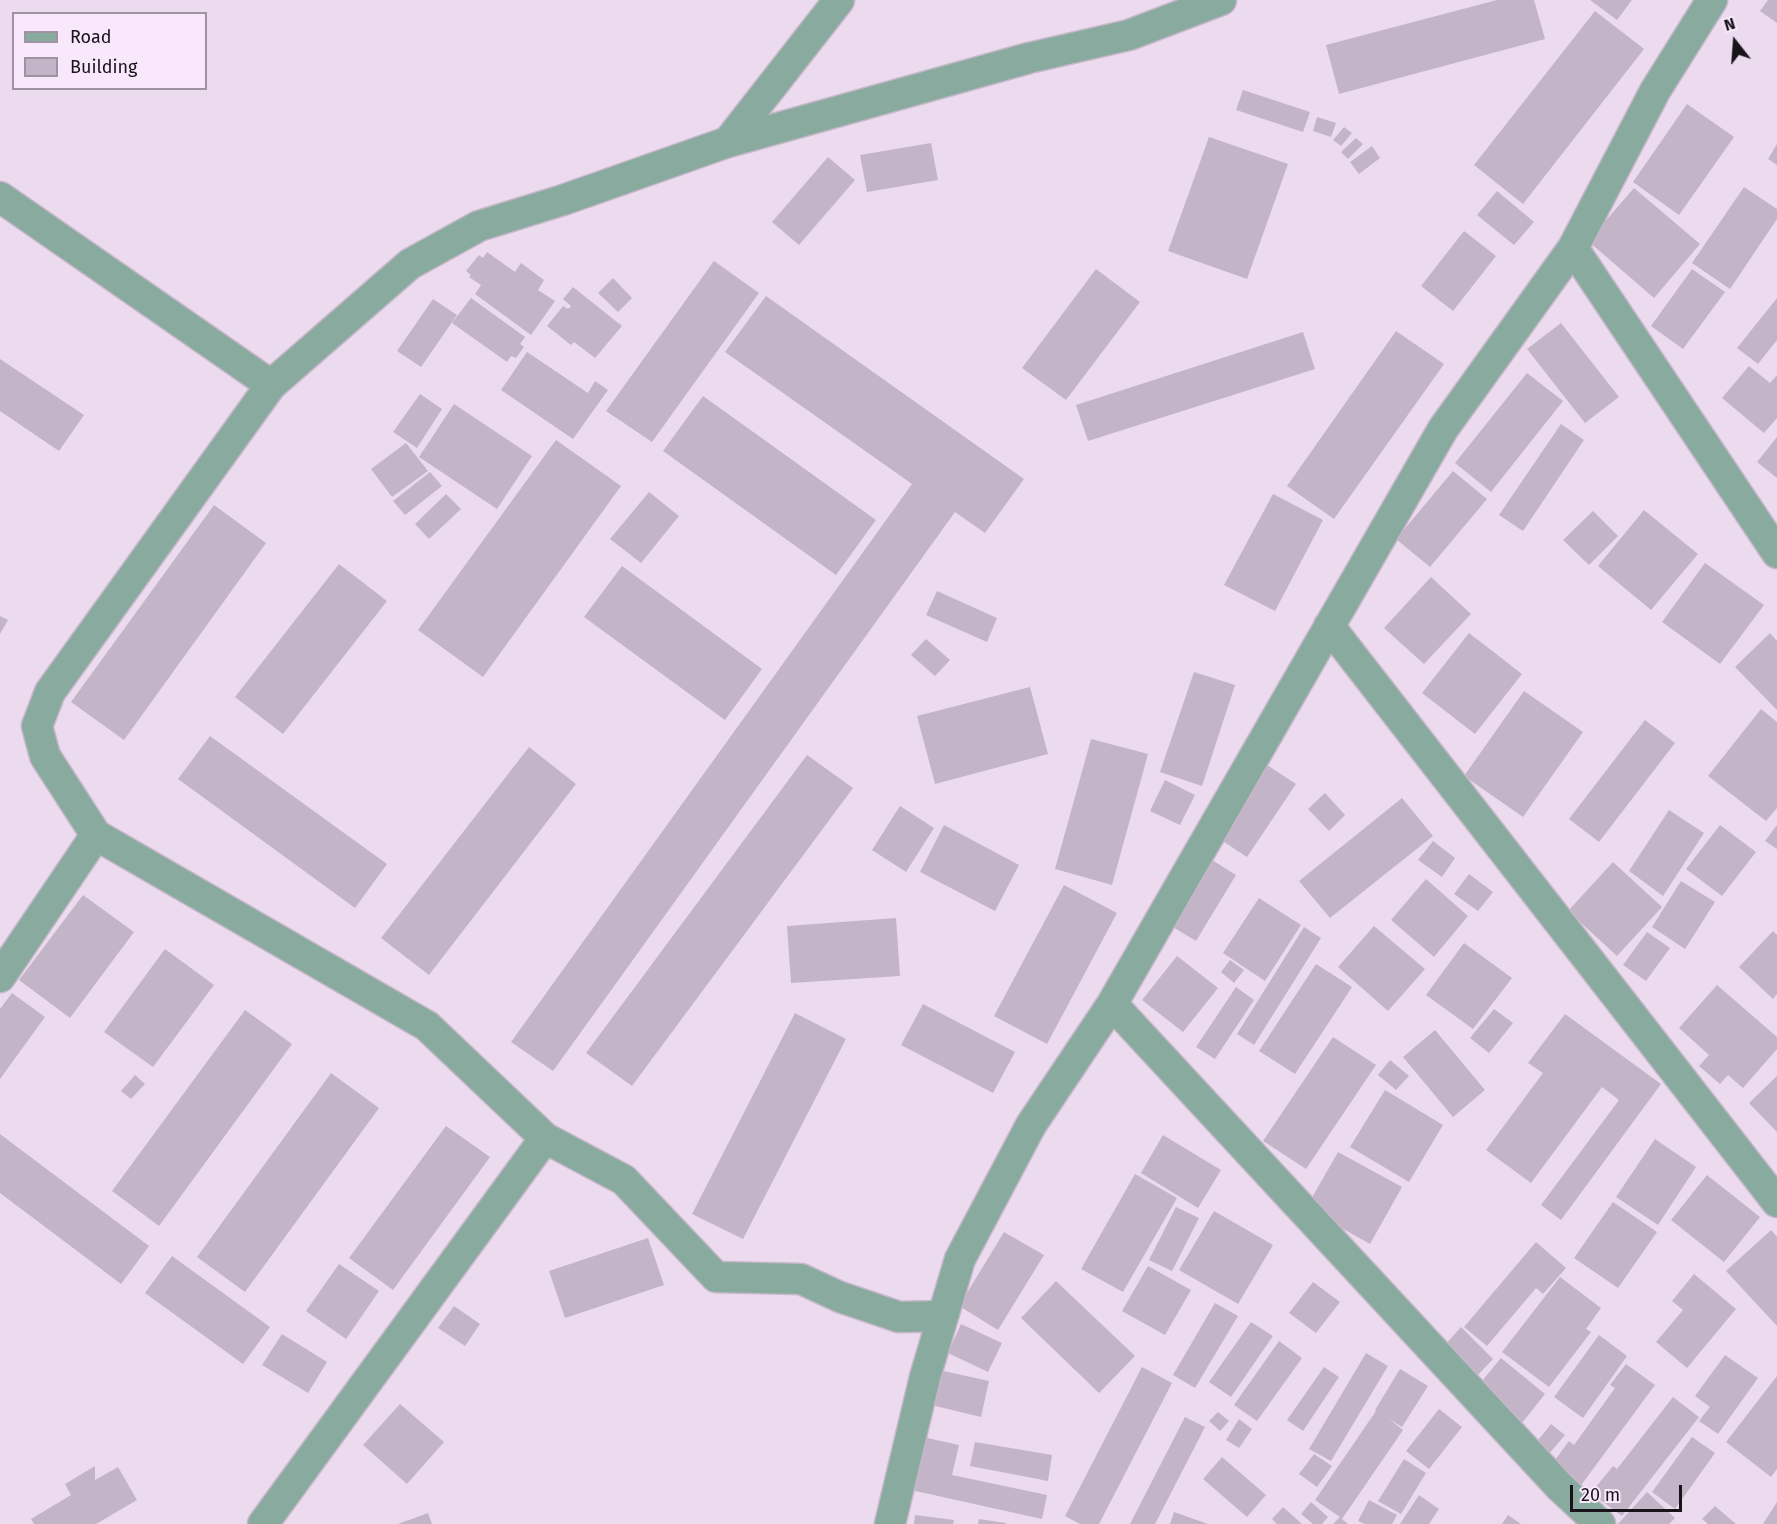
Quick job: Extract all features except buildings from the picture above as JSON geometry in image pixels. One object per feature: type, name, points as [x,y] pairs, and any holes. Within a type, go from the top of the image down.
[{"type":"street","points":[[728,142],[839,0]]},
{"type":"street","points":[[943,1316],[899,1317],[840,1298],[801,1279],[716,1276],[624,1180],[545,1138],[427,1026],[96,835],[45,756],[38,726],[50,692],[271,386],[410,264],[479,226],[562,200],[728,142],[1029,58],[1129,35],[1221,0]]},
{"type":"street","points":[[890,1524],[925,1377],[960,1259],[1031,1125],[1112,1004],[1443,429],[1573,248],[1655,91],[1712,0]]},
{"type":"street","points":[[0,197],[271,386]]},
{"type":"street","points":[[1573,248],[1777,553]]},
{"type":"street","points":[[1329,626],[1777,1202]]},
{"type":"street","points":[[0,977],[96,835]]},
{"type":"street","points":[[1112,1004],[1560,1487],[1600,1524]]},
{"type":"street","points":[[263,1524],[545,1138]]}]
